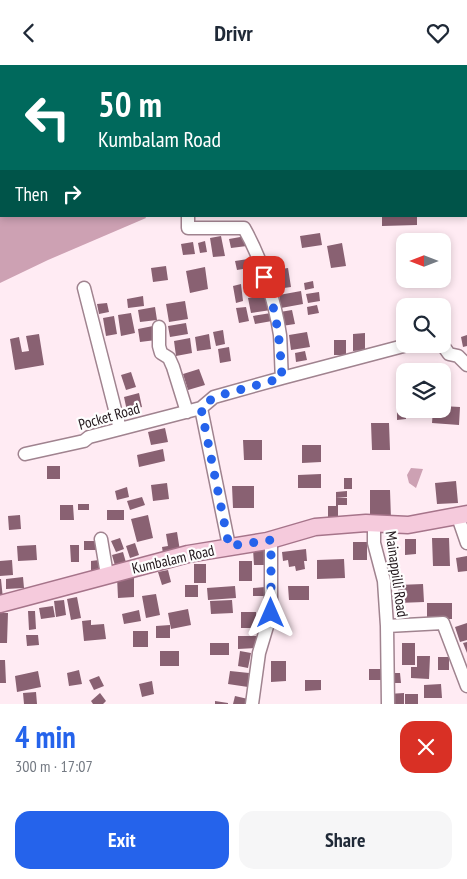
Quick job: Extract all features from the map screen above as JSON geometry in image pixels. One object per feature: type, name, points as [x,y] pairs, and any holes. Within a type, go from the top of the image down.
[{"type":"main road","name":"Kumbalam Road","points":[[0,604],[188,554],[271,540],[315,527],[366,523],[408,525],[462,516]]},
{"type":"street","points":[[188,217],[188,228],[244,228],[252,241],[271,294],[280,335],[282,378]]},
{"type":"street","points":[[84,288],[120,429]]},
{"type":"street","points":[[159,327],[161,353],[169,358],[174,367],[187,412]]},
{"type":"street","name":"Pocket Road","points":[[25,454],[84,441],[89,437],[201,408],[214,397],[396,348]]},
{"type":"street","points":[[447,353],[458,356],[467,365]]},
{"type":"street","points":[[201,408],[229,546]]},
{"type":"street","points":[[462,516],[467,543]]},
{"type":"street","name":"Mainappilli Road","points":[[374,524],[374,543],[384,581],[387,625],[443,623],[467,686]]},
{"type":"street","points":[[101,539],[107,575]]},
{"type":"street","points":[[252,704],[259,653],[271,613],[271,540]]},
{"type":"street","points":[[387,625],[388,704]]},
{"type":"shaded area","points":[[0,217],[146,218],[48,260],[0,283]]},
{"type":"shaded area","points":[[411,468],[423,469],[416,488],[409,483],[407,475]]},
{"type":"building","points":[[382,217],[417,217],[417,225],[382,226]]},
{"type":"building","points":[[320,233],[322,245],[302,248],[300,236]]},
{"type":"building","points":[[221,236],[225,256],[213,257],[210,238]]},
{"type":"building","points":[[246,236],[247,246],[231,248],[229,239]]},
{"type":"building","points":[[205,241],[207,252],[200,253],[198,243]]},
{"type":"building","points":[[193,242],[195,254],[183,255],[181,244]]},
{"type":"building","points":[[342,243],[346,266],[331,268],[327,246]]},
{"type":"building","points":[[274,256],[275,263],[266,265],[265,258]]},
{"type":"building","points":[[248,259],[249,268],[237,270],[235,261]]},
{"type":"building","points":[[166,266],[168,280],[153,282],[151,268]]},
{"type":"building","points":[[205,267],[208,289],[190,293],[186,271]]},
{"type":"building","points":[[288,268],[291,287],[277,289],[274,270]]},
{"type":"building","points":[[257,277],[259,292],[246,294],[244,279]]},
{"type":"building","points":[[313,281],[314,288],[305,290],[304,283]]},
{"type":"building","points":[[241,284],[243,301],[236,303],[233,286]]},
{"type":"building","points":[[301,291],[303,304],[281,308],[279,295]]},
{"type":"building","points":[[319,292],[320,301],[308,303],[306,294]]},
{"type":"building","points":[[268,294],[271,310],[251,313],[248,298]]},
{"type":"building","points":[[143,296],[144,306],[128,308],[127,299]]},
{"type":"building","points":[[185,301],[188,319],[169,322],[166,304]]},
{"type":"building","points":[[107,303],[109,312],[99,314],[97,304]]},
{"type":"building","points":[[317,305],[319,313],[308,315],[307,307]]},
{"type":"building","points":[[155,307],[157,320],[140,322],[138,310]]},
{"type":"building","points":[[246,307],[249,321],[239,323],[236,308]]},
{"type":"building","points":[[292,310],[295,324],[282,326],[280,312]]},
{"type":"building","points":[[131,313],[135,333],[121,336],[118,315]]},
{"type":"building","points":[[271,313],[272,321],[255,324],[253,316]]},
{"type":"building","points":[[114,316],[117,334],[106,336],[103,318]]},
{"type":"building","points":[[186,323],[188,334],[170,337],[168,326]]},
{"type":"building","points":[[153,326],[156,340],[140,342],[138,329]]},
{"type":"building","points":[[223,330],[225,344],[216,346],[213,332]]},
{"type":"building","points":[[307,332],[310,347],[291,350],[289,335]]},
{"type":"building","points":[[365,333],[365,350],[353,351],[353,334]]},
{"type":"building","points":[[39,334],[44,365],[15,370],[10,339],[19,337],[22,352],[29,351],[26,336]]},
{"type":"building","points":[[209,334],[211,349],[197,351],[195,337]]},
{"type":"building","points":[[467,335],[467,346],[463,347],[461,337]]},
{"type":"building","points":[[190,338],[192,353],[176,356],[174,341]]},
{"type":"building","points":[[334,340],[346,340],[346,355],[334,355]]},
{"type":"building","points":[[229,347],[231,361],[220,363],[218,349]]},
{"type":"building","points":[[305,351],[307,360],[296,362],[295,353]]},
{"type":"building","points":[[199,369],[205,385],[188,390],[183,374]]},
{"type":"building","points":[[131,372],[136,387],[126,390],[121,375]]},
{"type":"building","points":[[139,393],[142,407],[127,411],[124,397]]},
{"type":"building","points":[[451,406],[460,407],[459,425],[432,423],[432,418],[451,418]]},
{"type":"building","points":[[371,423],[389,423],[390,450],[372,450]]},
{"type":"building","points":[[165,428],[168,442],[151,445],[148,432]]},
{"type":"building","points":[[243,440],[262,440],[262,460],[244,460]]},
{"type":"building","points":[[302,445],[321,445],[321,462],[302,463]]},
{"type":"building","points":[[163,449],[165,461],[139,467],[137,455]]},
{"type":"building","points":[[47,466],[60,466],[60,479],[47,479]]},
{"type":"building","points":[[321,474],[321,488],[298,488],[298,475]]},
{"type":"building","points":[[344,478],[352,478],[352,489],[344,489]]},
{"type":"building","points":[[456,481],[458,503],[437,504],[435,483]]},
{"type":"building","points":[[167,483],[169,499],[153,501],[151,485]]},
{"type":"building","points":[[232,486],[254,486],[254,508],[233,508]]},
{"type":"building","points":[[127,487],[129,497],[117,500],[115,491]]},
{"type":"building","points":[[370,490],[390,490],[391,519],[370,519]]},
{"type":"building","points":[[347,491],[347,497],[336,498],[336,492]]},
{"type":"building","points":[[142,497],[145,505],[130,510],[127,501]]},
{"type":"building","points":[[336,498],[347,498],[347,505],[338,505],[338,519],[328,519],[328,506],[336,506]]},
{"type":"building","points":[[78,504],[89,504],[89,510],[78,510]]},
{"type":"building","points":[[60,505],[73,505],[74,520],[60,520]]},
{"type":"building","points":[[107,510],[124,510],[124,520],[107,520]]},
{"type":"building","points":[[20,515],[21,529],[9,530],[8,516]]},
{"type":"building","points":[[148,515],[153,538],[137,542],[131,519]]},
{"type":"building","points":[[177,532],[180,551],[163,554],[162,547],[168,546],[166,534]]},
{"type":"building","points":[[120,538],[124,549],[116,552],[111,541]]},
{"type":"building","points":[[432,538],[449,538],[450,566],[433,566]]},
{"type":"building","points":[[405,539],[416,539],[416,554],[405,555]]},
{"type":"building","points":[[84,541],[97,541],[97,550],[84,550]]},
{"type":"building","points":[[353,542],[367,542],[367,560],[353,560]]},
{"type":"building","points":[[135,543],[139,555],[130,558],[126,546]]},
{"type":"building","points":[[36,545],[37,560],[18,561],[17,546]]},
{"type":"building","points":[[70,545],[79,545],[79,562],[71,562]]},
{"type":"building","points":[[253,549],[267,549],[268,565],[254,565]]},
{"type":"building","points":[[306,549],[307,561],[304,561],[305,569],[296,571],[295,566],[289,567],[288,560],[283,561],[282,552]]},
{"type":"building","points":[[123,552],[127,566],[116,569],[112,555]]},
{"type":"building","points":[[467,556],[467,571],[458,572],[456,558]]},
{"type":"building","points":[[344,559],[345,578],[317,579],[317,560]]},
{"type":"building","points":[[12,560],[13,575],[0,576],[0,561]]},
{"type":"building","points":[[99,560],[99,572],[91,573],[91,561]]},
{"type":"building","points":[[239,561],[252,561],[252,581],[239,581]]},
{"type":"building","points":[[194,564],[206,564],[206,583],[194,583]]},
{"type":"building","points":[[168,570],[171,582],[162,585],[158,572]]},
{"type":"building","points":[[23,577],[24,588],[6,589],[6,579]]},
{"type":"building","points":[[117,577],[134,577],[134,597],[118,598]]},
{"type":"building","points":[[1,579],[3,599],[0,599]]},
{"type":"building","points":[[423,584],[424,602],[398,603],[398,585]]},
{"type":"building","points":[[185,585],[198,585],[198,597],[185,597]]},
{"type":"building","points":[[235,586],[236,598],[208,600],[207,588]]},
{"type":"building","points":[[288,586],[309,586],[309,600],[289,600]]},
{"type":"building","points":[[265,587],[265,596],[253,596],[253,588]]},
{"type":"building","points":[[156,594],[160,615],[146,618],[142,596]]},
{"type":"building","points":[[77,597],[81,618],[71,620],[67,599]]},
{"type":"building","points":[[64,600],[66,615],[56,617],[54,601]]},
{"type":"building","points":[[232,600],[233,613],[211,614],[210,601]]},
{"type":"building","points":[[427,603],[452,603],[452,619],[427,619]]},
{"type":"building","points":[[53,606],[55,617],[41,619],[39,608]]},
{"type":"building","points":[[188,609],[191,625],[171,629],[168,613]]},
{"type":"building","points":[[139,610],[141,621],[124,624],[122,614]]},
{"type":"building","points":[[28,611],[35,611],[36,629],[29,630]]},
{"type":"building","points":[[241,612],[256,612],[256,628],[241,628]]},
{"type":"building","points":[[0,613],[8,613],[7,643],[0,643]]},
{"type":"building","points":[[91,620],[91,625],[104,624],[106,639],[84,641],[82,621]]},
{"type":"building","points":[[467,623],[467,640],[460,642],[455,627]]},
{"type":"building","points":[[170,625],[170,638],[156,638],[156,626]]},
{"type":"building","points":[[133,631],[148,631],[148,647],[133,647]]},
{"type":"building","points":[[26,635],[38,635],[39,645],[27,646]]},
{"type":"building","points":[[238,636],[257,636],[257,648],[238,649]]},
{"type":"building","points":[[467,642],[467,653],[463,643]]},
{"type":"building","points":[[210,643],[229,643],[229,655],[210,655]]},
{"type":"building","points":[[402,643],[415,643],[415,665],[402,665]]},
{"type":"building","points":[[160,651],[179,651],[179,666],[160,666]]},
{"type":"building","points":[[240,651],[251,653],[248,668],[238,666]]},
{"type":"building","points":[[417,656],[430,656],[429,679],[411,678],[411,667],[417,667]]},
{"type":"building","points":[[438,657],[449,657],[449,670],[438,670]]},
{"type":"building","points":[[0,660],[5,660],[6,683],[0,683]]},
{"type":"building","points":[[271,661],[286,661],[286,681],[271,682]]},
{"type":"building","points":[[369,669],[385,669],[385,680],[369,680]]},
{"type":"building","points":[[79,670],[82,684],[69,686],[67,673]]},
{"type":"building","points":[[38,671],[41,687],[17,692],[15,676]]},
{"type":"building","points":[[230,671],[249,673],[248,687],[228,684]]},
{"type":"building","points":[[390,673],[400,673],[401,683],[390,683]]},
{"type":"building","points":[[99,676],[104,686],[94,690],[89,680]]},
{"type":"building","points":[[305,680],[321,680],[321,690],[305,691]]},
{"type":"building","points":[[152,681],[154,694],[142,697],[139,684]]},
{"type":"building","points":[[441,684],[442,698],[424,698],[424,685]]},
{"type":"building","points":[[36,692],[37,704],[24,704],[23,693]]},
{"type":"building","points":[[100,693],[106,701],[103,704],[93,704],[91,701]]},
{"type":"building","points":[[404,693],[404,704],[389,704],[388,694]]},
{"type":"building","points":[[405,694],[418,694],[418,704],[405,704]]},
{"type":"building","points":[[235,696],[248,699],[247,704],[233,704]]},
{"type":"building","points":[[215,701],[228,703],[228,704],[215,704]]},
{"type":"route","points":[[264,277],[271,294],[280,335],[282,378],[214,397],[201,408],[229,546],[271,540],[271,613]]}]
